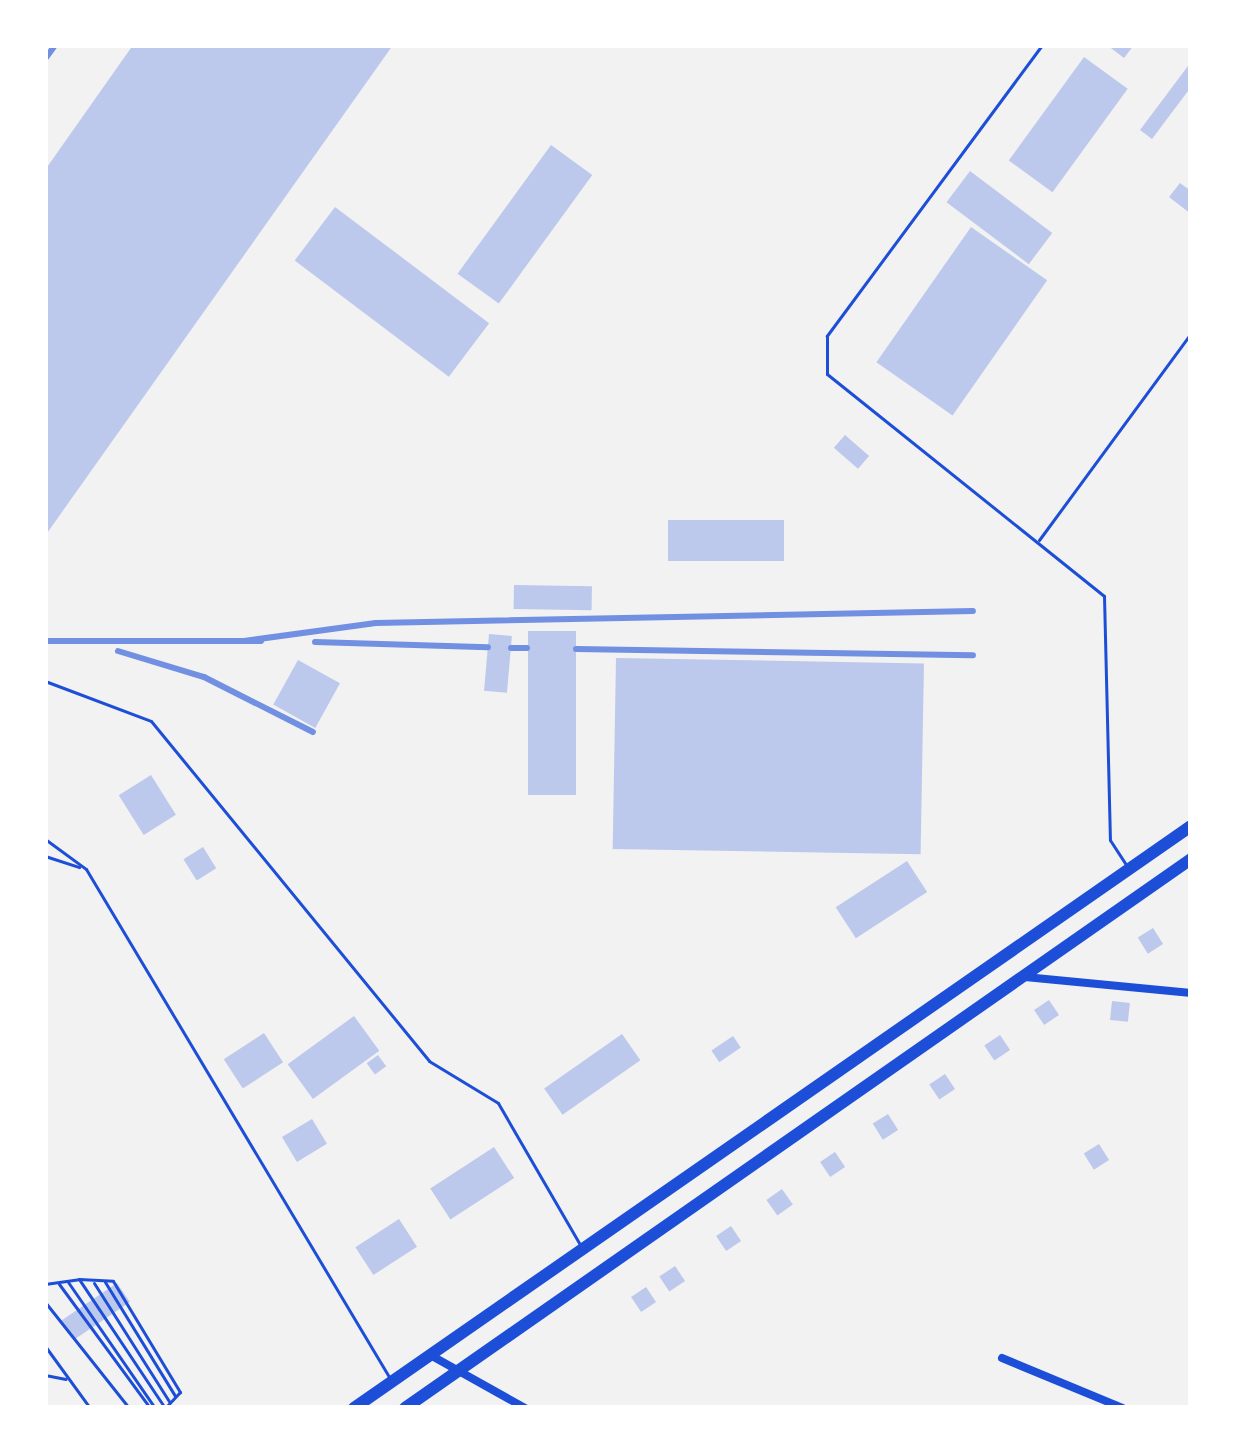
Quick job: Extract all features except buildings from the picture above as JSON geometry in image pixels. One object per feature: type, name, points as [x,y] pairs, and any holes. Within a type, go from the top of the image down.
[{"type":"main road","points":[[354,1408],[1191,826]]},
{"type":"main road","points":[[405,1408],[1191,859]]},
{"type":"street","points":[[1022,976],[1191,994]]},
{"type":"street","points":[[432,1356],[525,1408]]},
{"type":"street","points":[[1002,1358],[1123,1408]]},
{"type":"lane","points":[[1042,45],[827,336],[827,374],[1104,596],[1110,840],[1129,869]]},
{"type":"lane","points":[[1038,542],[1191,333]]},
{"type":"lane","points":[[45,681],[151,721],[429,1061],[498,1102],[583,1250]]},
{"type":"lane","points":[[45,838],[86,869],[392,1381]]},
{"type":"lane","points":[[45,856],[86,869]]},
{"type":"lane","points":[[45,1284],[57,1280],[68,1282],[79,1279],[104,1280],[176,1397],[165,1408],[79,1279]]},
{"type":"lane","points":[[57,1280],[152,1408]]},
{"type":"lane","points":[[92,1280],[170,1403]]},
{"type":"lane","points":[[68,1282],[152,1408]]},
{"type":"lane","points":[[45,1302],[129,1408]]},
{"type":"lane","points":[[45,1346],[90,1408]]},
{"type":"lane","points":[[45,1360],[55,1362]]},
{"type":"lane","points":[[45,1375],[66,1379]]},
{"type":"railway","points":[[45,59],[55,45]]},
{"type":"railway","points":[[244,641],[376,623],[973,611]]},
{"type":"railway","points":[[45,641],[261,641]]},
{"type":"railway","points":[[315,642],[488,647]]},
{"type":"railway","points":[[511,648],[527,648]]},
{"type":"railway","points":[[576,649],[973,655]]},
{"type":"railway","points":[[118,651],[204,677],[313,732]]}]
